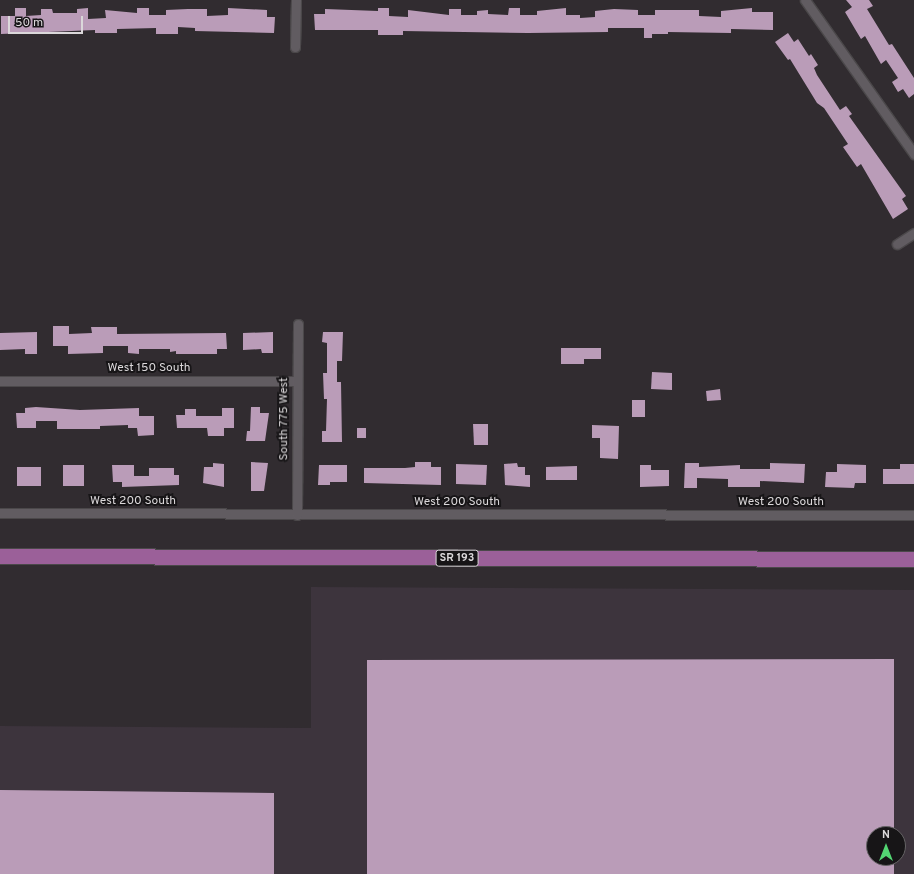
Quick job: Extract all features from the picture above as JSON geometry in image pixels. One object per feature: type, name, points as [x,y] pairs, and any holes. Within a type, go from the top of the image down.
[{"type":"main road","name":"SR 193","points":[[0,556],[914,559]]},
{"type":"street","points":[[295,47],[296,0]]},
{"type":"street","points":[[805,0],[914,154]]},
{"type":"street","points":[[897,244],[914,233]]},
{"type":"street","name":"South 775 West","points":[[297,515],[298,324]]},
{"type":"street","name":"West 150 South","points":[[0,381],[298,381]]},
{"type":"street","name":"West 200 South","points":[[0,513],[297,515],[914,515]]},
{"type":"shaded area","points":[[311,587],[914,590],[914,874],[0,874],[0,726],[311,728]]},
{"type":"building","points":[[846,0],[869,0],[873,6],[867,9],[889,45],[892,44],[914,78],[914,94],[909,98],[903,89],[898,92],[892,82],[898,78],[886,60],[881,64],[865,36],[861,39],[845,12],[852,7]]},
{"type":"building","points":[[15,8],[26,8],[26,16],[41,15],[41,9],[52,9],[53,13],[77,13],[77,9],[88,8],[88,19],[106,18],[105,10],[137,13],[137,8],[149,8],[149,15],[166,15],[166,10],[207,9],[207,16],[228,15],[228,8],[267,10],[267,17],[275,17],[274,33],[195,31],[195,28],[178,27],[178,34],[156,34],[156,28],[117,29],[117,33],[95,33],[95,30],[1,34],[1,16],[15,16]]},
{"type":"building","points":[[378,8],[389,8],[389,16],[408,17],[408,10],[449,15],[449,9],[461,9],[461,15],[477,15],[477,11],[488,10],[488,14],[508,15],[509,8],[520,8],[520,15],[537,15],[537,11],[566,8],[566,15],[580,15],[580,18],[595,17],[595,11],[614,9],[638,10],[638,15],[655,15],[655,10],[699,10],[699,16],[721,17],[721,11],[752,8],[752,12],[773,12],[773,30],[731,29],[731,33],[668,32],[668,34],[652,34],[652,38],[644,38],[644,28],[608,28],[608,32],[528,33],[403,31],[403,35],[378,35],[378,30],[315,30],[314,14],[325,14],[325,9],[378,11]]},
{"type":"building","points":[[788,33],[794,42],[798,39],[809,56],[811,54],[818,65],[814,68],[817,75],[840,110],[846,106],[852,114],[849,116],[906,196],[902,199],[908,209],[893,219],[861,164],[857,167],[843,147],[848,144],[824,108],[817,103],[790,59],[788,60],[775,42]]},
{"type":"building","points":[[53,326],[69,326],[69,334],[92,333],[91,327],[117,327],[117,334],[226,333],[227,349],[217,349],[217,354],[176,354],[176,351],[170,352],[170,349],[139,349],[139,354],[128,353],[128,346],[103,346],[103,353],[68,354],[68,346],[53,346]]},
{"type":"building","points":[[37,332],[37,354],[25,354],[25,349],[0,350],[0,333]]},
{"type":"building","points":[[273,332],[273,353],[262,353],[261,349],[243,350],[243,333]]},
{"type":"building","points":[[323,332],[343,332],[342,361],[337,361],[337,382],[341,382],[342,442],[322,442],[322,431],[326,431],[327,399],[324,399],[323,373],[327,373],[327,343],[322,342]]},
{"type":"building","points":[[561,348],[601,348],[601,359],[584,359],[584,364],[561,364]]},
{"type":"building","points":[[652,372],[672,373],[672,390],[651,389]]},
{"type":"building","points":[[720,389],[721,400],[707,401],[706,391]]},
{"type":"building","points":[[632,400],[645,400],[645,417],[632,417]]},
{"type":"building","points":[[36,407],[80,410],[139,408],[139,416],[154,416],[154,435],[138,436],[137,428],[128,428],[128,425],[100,426],[100,429],[57,429],[57,421],[36,421],[36,428],[17,428],[16,413],[25,413],[25,408]]},
{"type":"building","points":[[251,407],[260,407],[260,413],[269,413],[265,441],[246,441],[247,431],[250,431]]},
{"type":"building","points":[[222,408],[234,408],[234,428],[224,428],[224,436],[208,436],[207,428],[177,428],[176,415],[185,415],[185,409],[196,409],[196,416],[222,416]]},
{"type":"building","points":[[473,424],[488,424],[488,445],[474,445]]},
{"type":"building","points":[[592,425],[619,426],[618,459],[600,458],[600,438],[592,438]]},
{"type":"building","points":[[357,428],[366,428],[366,438],[357,438]]},
{"type":"building","points":[[251,462],[268,463],[264,491],[251,491]]},
{"type":"building","points":[[415,462],[431,462],[431,467],[441,467],[441,485],[364,483],[364,468],[415,467]]},
{"type":"building","points":[[213,463],[224,464],[224,487],[203,483],[204,467],[213,467]]},
{"type":"building","points":[[517,463],[518,467],[525,467],[525,475],[530,475],[530,487],[505,485],[504,464]]},
{"type":"building","points":[[685,463],[699,463],[699,467],[740,465],[740,469],[770,469],[770,463],[805,464],[804,483],[760,481],[760,487],[728,487],[728,479],[697,478],[697,488],[684,488]]},
{"type":"building","points":[[456,464],[487,465],[486,485],[456,484]]},
{"type":"building","points":[[837,464],[866,465],[866,483],[855,483],[854,488],[825,487],[826,472],[837,472]]},
{"type":"building","points":[[900,464],[914,464],[914,484],[883,484],[883,469],[900,469]]},
{"type":"building","points":[[63,465],[84,465],[84,486],[63,486]]},
{"type":"building","points":[[112,465],[134,465],[134,476],[149,476],[149,468],[174,468],[174,475],[179,475],[179,485],[122,487],[122,482],[113,482]]},
{"type":"building","points":[[319,465],[347,465],[347,482],[330,482],[330,485],[318,485]]},
{"type":"building","points":[[640,465],[651,465],[651,470],[669,470],[669,486],[640,487]]},
{"type":"building","points":[[577,466],[577,480],[546,480],[546,467]]},
{"type":"building","points":[[17,467],[41,467],[41,486],[17,486]]},
{"type":"building","points":[[894,659],[894,826],[866,826],[866,866],[894,866],[894,874],[367,874],[367,660]]},
{"type":"building","points":[[0,790],[274,793],[274,874],[0,874]]}]
